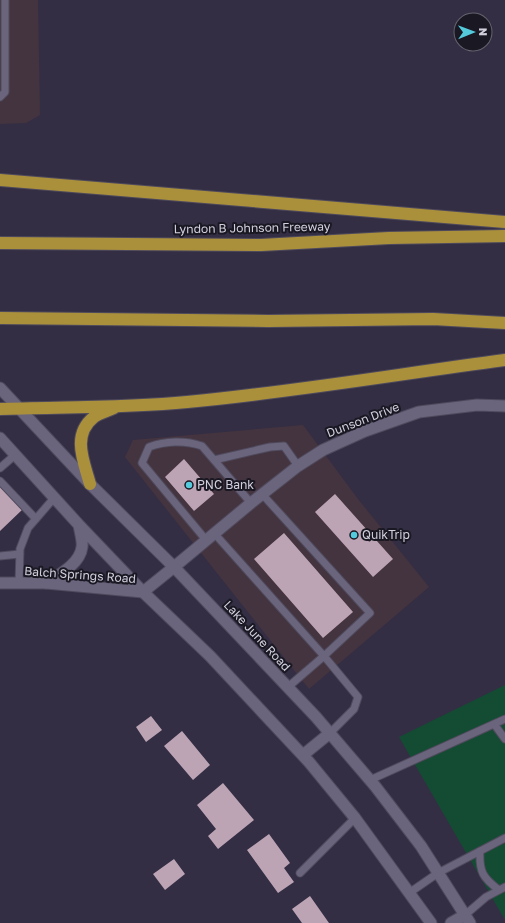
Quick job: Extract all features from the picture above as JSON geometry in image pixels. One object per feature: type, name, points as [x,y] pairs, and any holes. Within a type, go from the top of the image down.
[{"type":"highway","points":[[0,180],[404,215],[505,222]]},
{"type":"highway","name":"Lyndon B Johnson Freeway","points":[[0,244],[261,245],[389,238],[505,236]]},
{"type":"highway","points":[[0,318],[433,320],[505,323]]},
{"type":"highway","points":[[0,409],[120,406],[186,402],[266,394],[505,360]]},
{"type":"highway","points":[[90,484],[80,450],[82,431],[94,417],[120,406]]},
{"type":"main road","name":"Lake June Road","points":[[0,388],[90,484],[174,566],[330,733],[370,780],[421,846],[468,919]]},
{"type":"main road","name":"Dunson Drive","points":[[174,566],[262,494],[298,466],[323,450],[364,431],[419,412],[477,405],[505,406]]},
{"type":"main road","points":[[0,438],[79,525],[143,592],[210,656],[303,755],[355,818],[431,923]]},
{"type":"main road","points":[[46,584],[66,571],[76,561],[82,547],[79,525]]},
{"type":"main road","name":"Balch Springs Road","points":[[0,583],[46,584],[143,592],[174,566]]},
{"type":"main road","points":[[303,755],[330,733]]},
{"type":"main road","points":[[451,923],[468,919]]},
{"type":"lane","points":[[0,97],[5,92],[5,0]]},
{"type":"lane","points":[[251,503],[202,446],[192,442],[160,443],[149,447],[142,463],[210,537],[324,656],[358,697],[354,709],[330,733]]},
{"type":"lane","points":[[214,460],[270,447],[284,446],[298,466]]},
{"type":"lane","points":[[0,468],[15,455]]},
{"type":"lane","points":[[0,481],[36,519]]},
{"type":"lane","points":[[262,494],[370,613],[288,687]]},
{"type":"lane","points":[[19,583],[20,549],[28,528],[54,498]]},
{"type":"lane","points":[[0,556],[20,554]]},
{"type":"lane","points":[[370,780],[505,719]]},
{"type":"lane","points":[[494,724],[505,739]]},
{"type":"lane","points":[[300,873],[355,818]]},
{"type":"lane","points":[[409,893],[438,873],[505,838]]},
{"type":"lane","points":[[480,851],[480,866],[488,881],[502,888]]},
{"type":"lane","points":[[468,919],[486,897],[502,888]]},
{"type":"shaded area","points":[[0,0],[38,0],[40,115],[26,123],[0,124]]},
{"type":"shaded area","points":[[303,425],[358,499],[429,587],[309,689],[125,457],[133,440]]},
{"type":"green space","points":[[505,685],[505,920],[399,737]]},
{"type":"building","name":"PNC Bank","points":[[184,459],[214,494],[194,511],[165,477]]},
{"type":"building","points":[[1,486],[23,509],[0,531],[0,487]]},
{"type":"building","name":"QuikTrip","points":[[335,494],[393,559],[373,577],[315,512]]},
{"type":"building","points":[[284,533],[353,612],[323,638],[254,559]]},
{"type":"building","points":[[151,716],[162,730],[146,742],[136,727]]},
{"type":"building","points":[[182,731],[210,765],[193,780],[164,746]]},
{"type":"building","points":[[223,783],[254,820],[218,849],[208,836],[216,829],[197,805]]},
{"type":"building","points":[[269,834],[290,863],[284,868],[294,882],[278,893],[247,850]]},
{"type":"building","points":[[174,859],[185,874],[165,890],[153,874]]},
{"type":"building","points":[[310,896],[329,923],[302,923],[292,909]]},
{"type":"place","name":"PNC Bank","points":[[189,485]]},
{"type":"place","name":"QuikTrip","points":[[354,535]]}]
